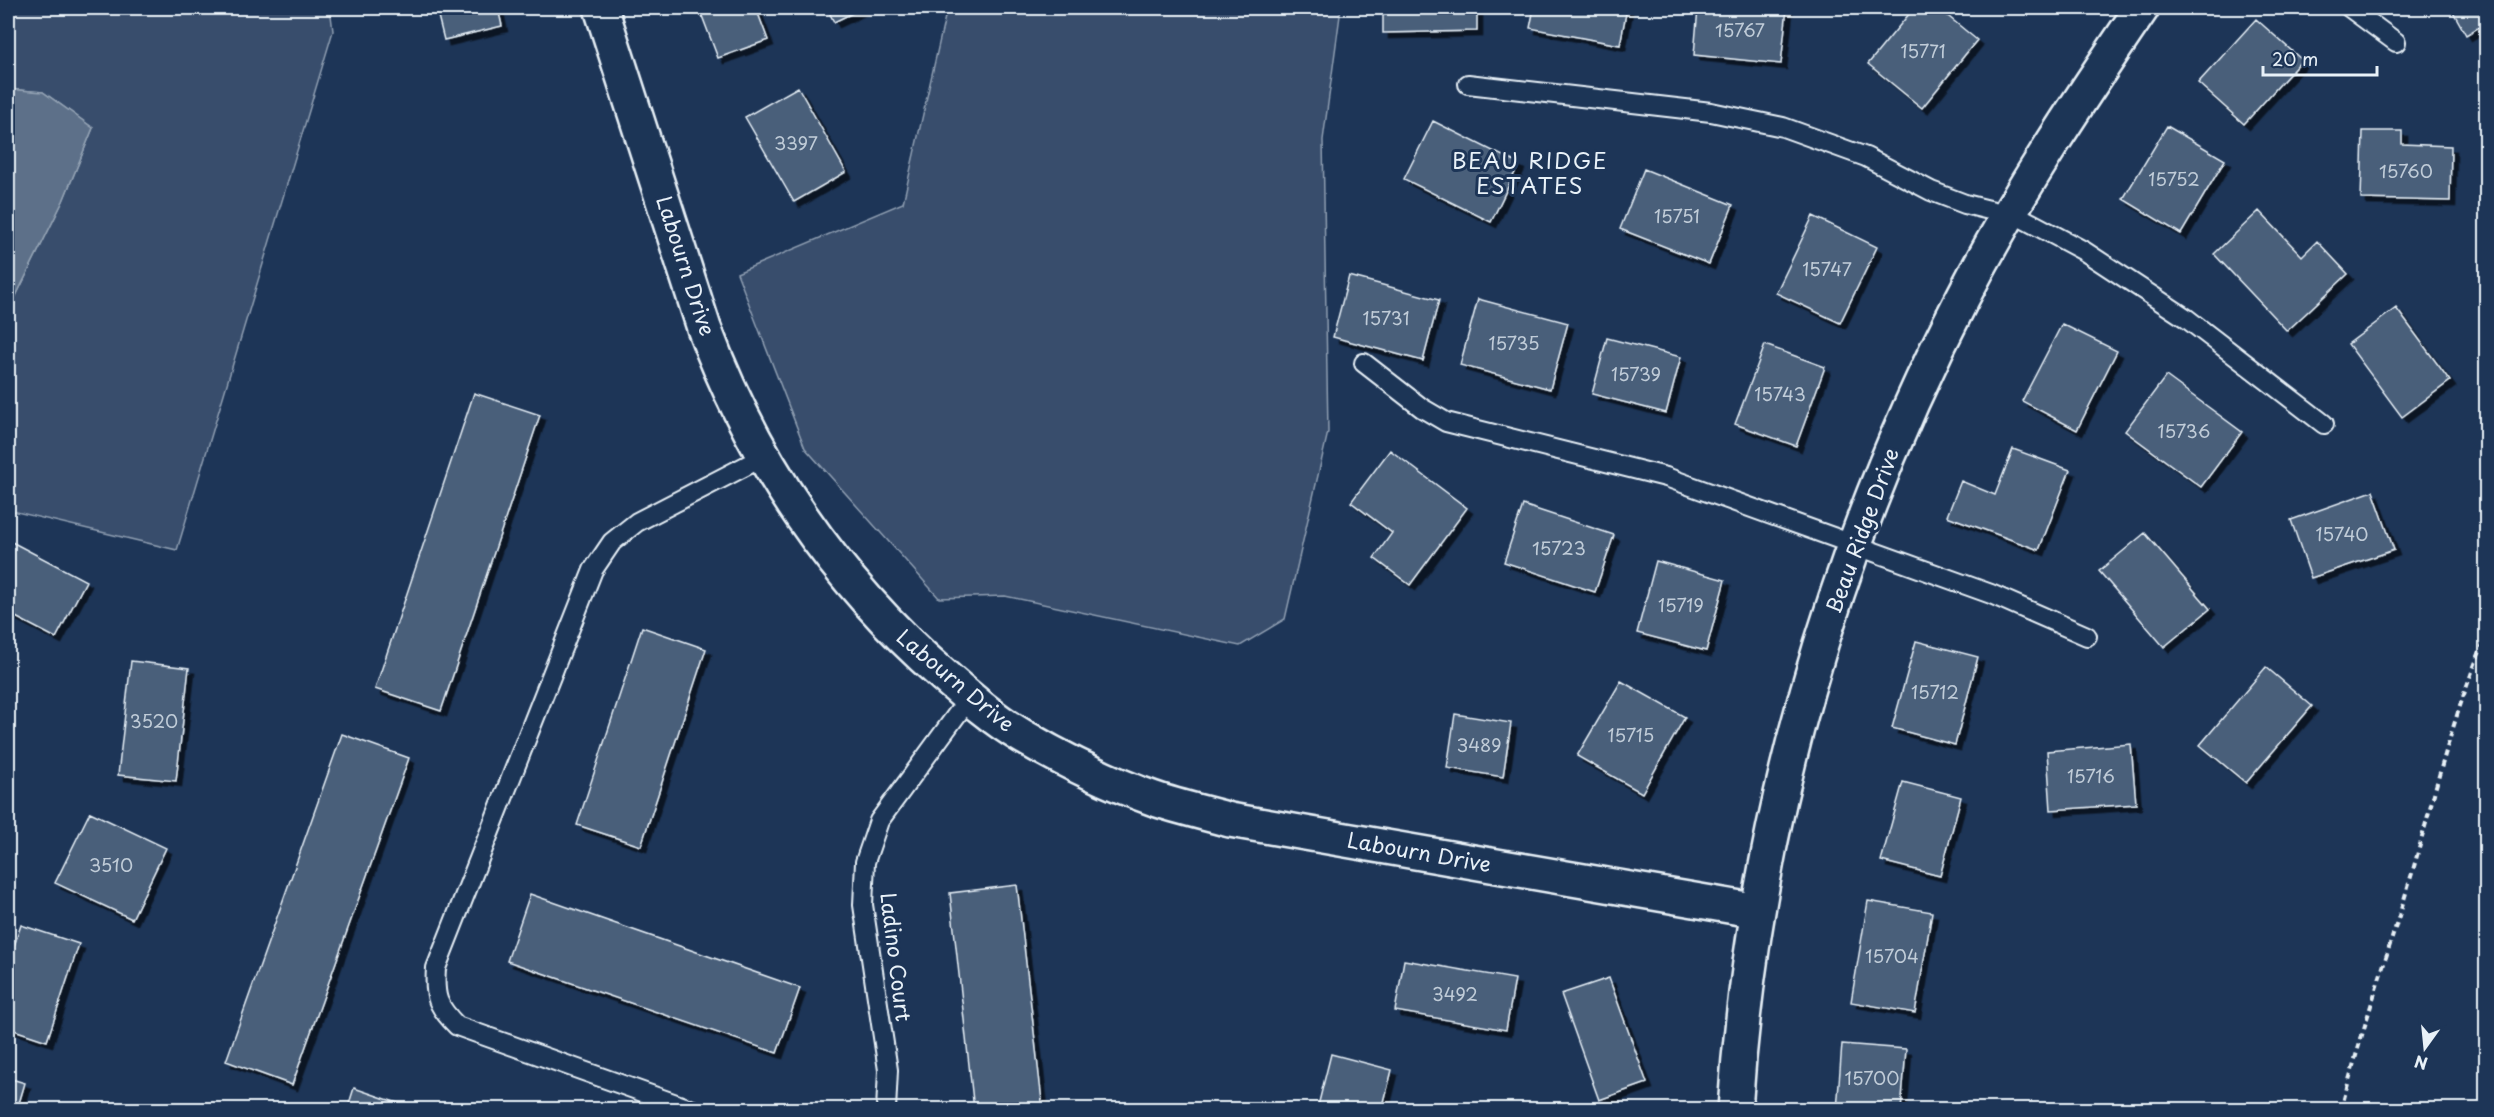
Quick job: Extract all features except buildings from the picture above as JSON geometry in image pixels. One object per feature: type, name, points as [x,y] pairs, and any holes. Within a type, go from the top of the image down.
[{"type":"street","name":"Labourn Drive","points":[[601,8],[704,328],[716,361],[763,457],[818,543],[863,597],[911,647],[969,698],[1019,734],[1076,766],[1152,798],[1230,820],[1758,911]]},
{"type":"street","name":"Beau Ridge Drive","points":[[1735,1110],[1748,972],[1785,777],[1822,641],[1854,546],[1911,402],[1963,296],[2008,215],[2068,116],[2142,8]]},
{"type":"lane","points":[[2350,8],[2396,42]]},
{"type":"lane","points":[[1468,84],[1711,112],[1783,127],[1866,157],[1931,191],[1965,204],[2022,218],[2084,251],[2186,318],[2324,424]]},
{"type":"lane","points":[[1364,363],[1422,408],[1446,422],[1666,477],[1991,594],[2087,636]]},
{"type":"lane","points":[[693,1110],[458,1026],[442,1011],[434,991],[436,968],[593,570],[612,543],[638,522],[763,457]]},
{"type":"lane","name":"Ladino Court","points":[[886,1110],[888,1070],[863,905],[865,862],[879,821],[969,698]]},
{"type":"path","points":[[2341,1110],[2360,1036],[2403,902],[2468,678],[2487,637]]},
{"type":"shaded area","points":[[8,8],[330,8],[333,31],[177,550],[8,510],[8,312],[63,201],[93,128],[43,92],[8,89]]},
{"type":"shaded area","points":[[947,8],[1341,8],[1323,140],[1328,432],[1285,619],[1240,646],[1005,596],[939,598],[805,448],[737,273],[903,203]]},
{"type":"shaded area","points":[[8,89],[43,92],[93,128],[63,201],[8,312]]},
{"type":"district","name":"BEAU RIDGE ESTATES","points":[[1530,174]]}]
